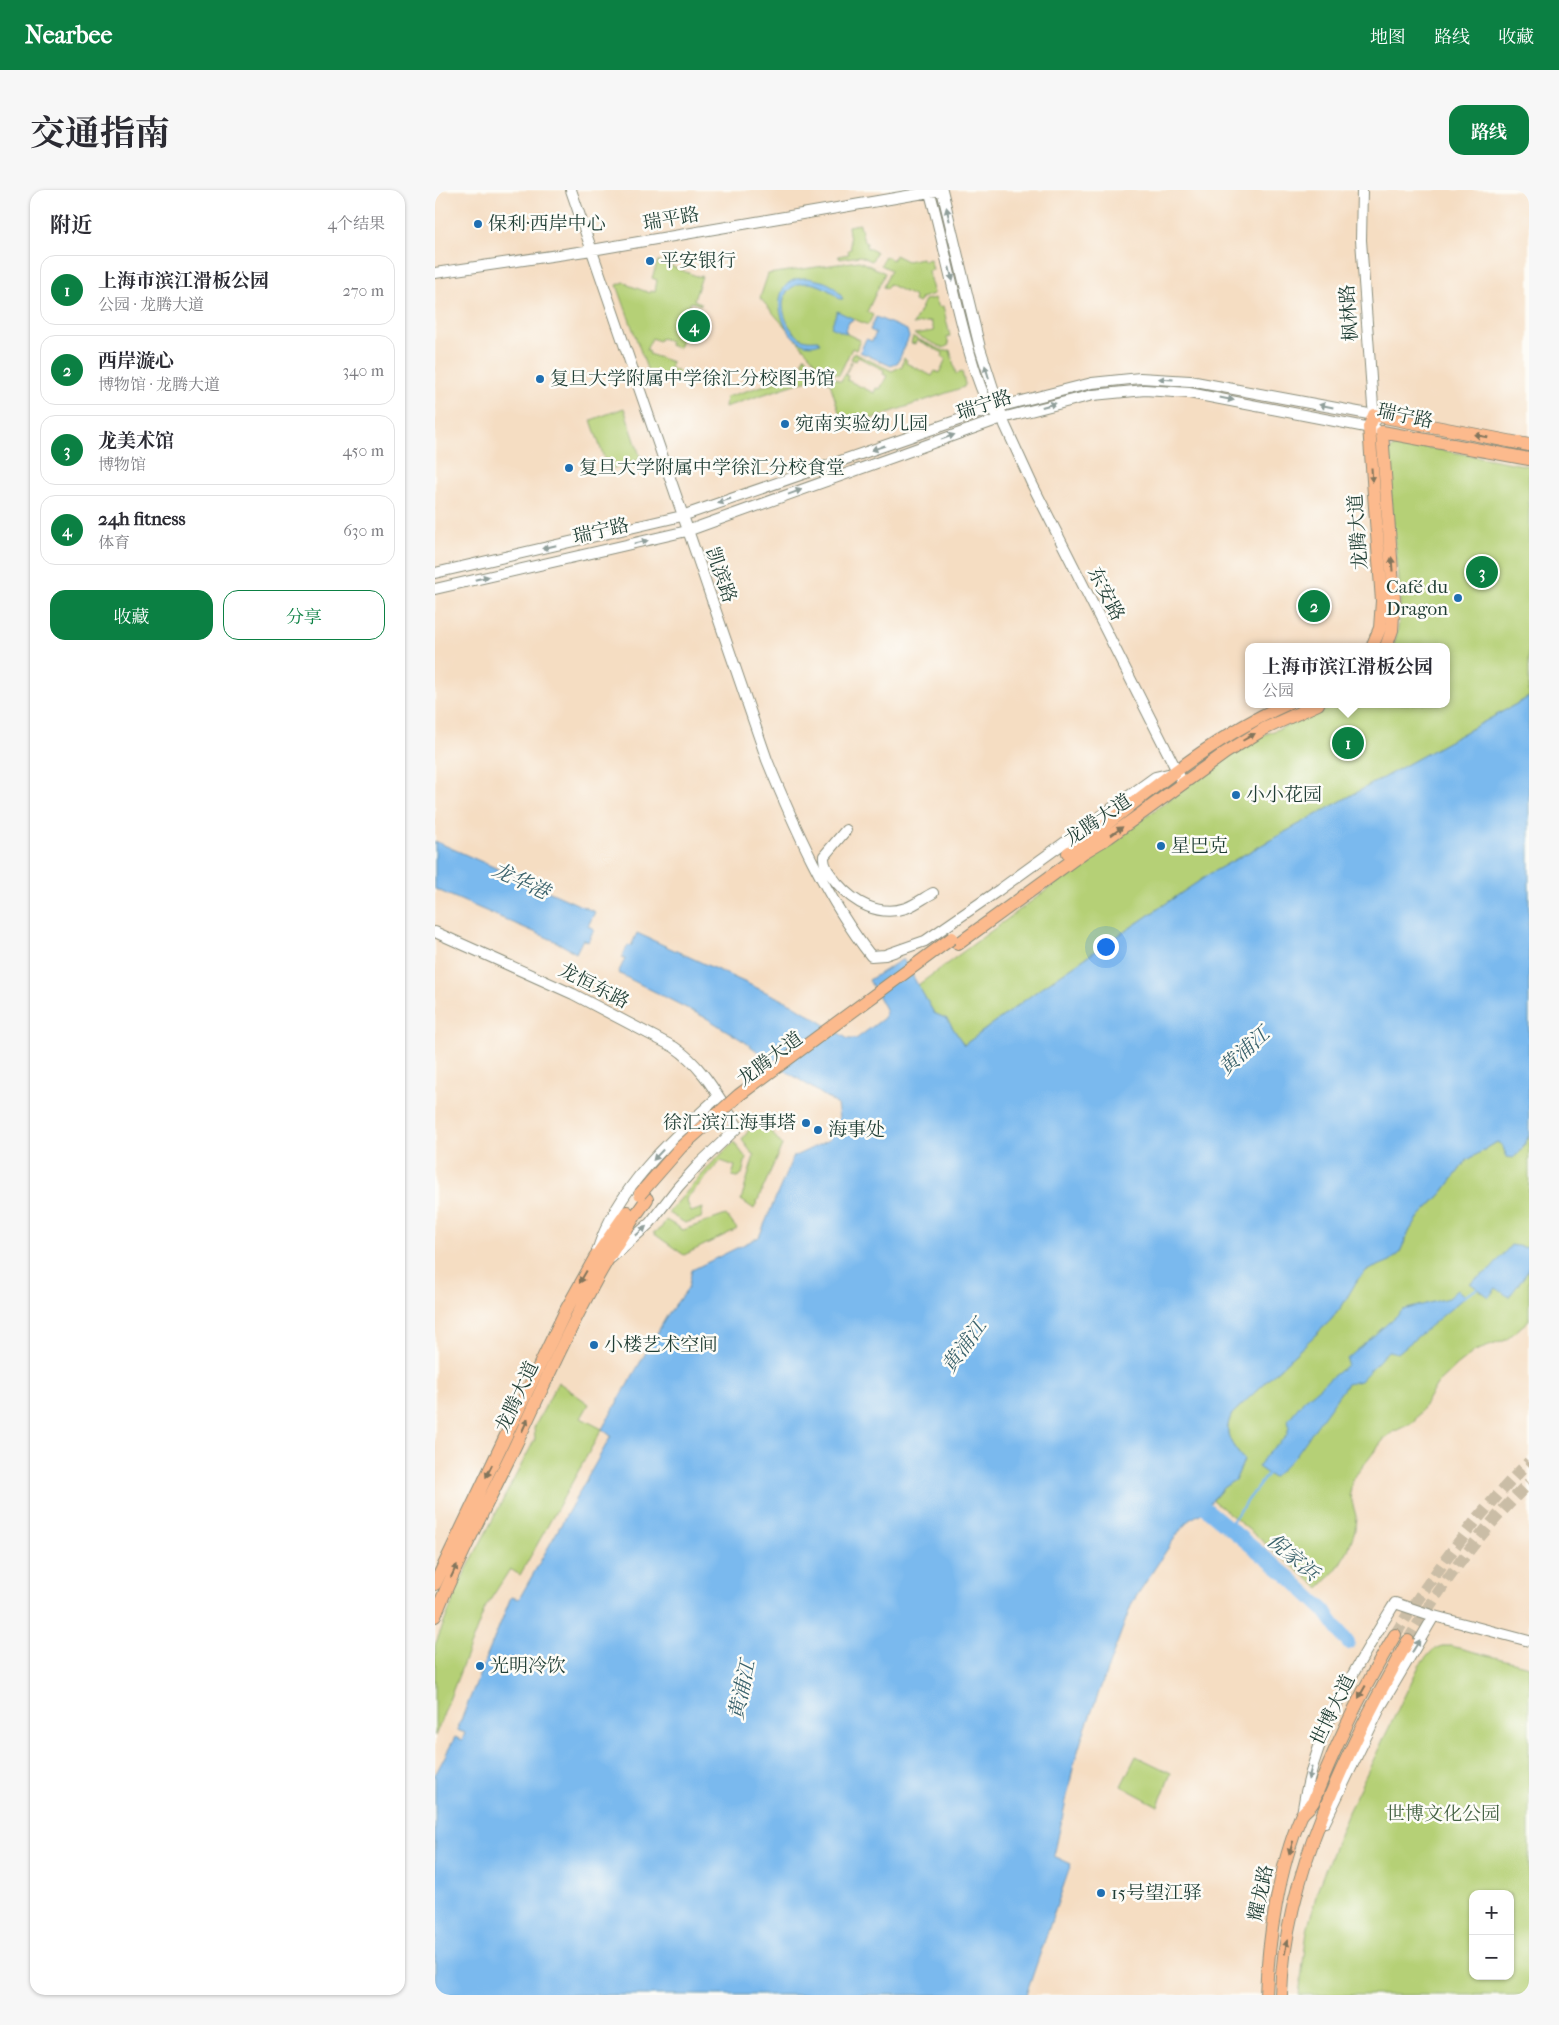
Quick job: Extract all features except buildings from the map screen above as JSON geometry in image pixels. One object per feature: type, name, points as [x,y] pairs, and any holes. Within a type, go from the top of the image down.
[{"type":"main road","name":"瑞宁路","points":[[1371,421],[1529,445]]},
{"type":"main road","name":"龙腾大道","points":[[1371,421],[1382,601],[1380,628],[1374,643]]},
{"type":"main road","name":"瑞宁路","points":[[1382,432],[1529,459]]},
{"type":"main road","name":"龙腾大道","points":[[1382,432],[1394,600],[1392,630],[1387,643]]},
{"type":"main road","name":"龙腾大道","points":[[435,1584],[566,1310],[643,1196],[681,1147],[739,1095],[1179,778],[1237,730],[1279,708]]},
{"type":"main road","name":"龙腾大道","points":[[1179,778],[1264,729],[1309,708]]},
{"type":"main road","name":"龙腾大道","points":[[435,1616],[463,1553],[565,1340],[600,1261]]},
{"type":"main road","name":"世博大道","points":[[1307,1810],[1358,1700],[1395,1635]]},
{"type":"main road","name":"世博大道","points":[[1326,1810],[1343,1766],[1369,1710],[1408,1641]]},
{"type":"main road","name":"耀龙路","points":[[1266,1995],[1267,1966],[1276,1907],[1283,1877],[1307,1810]]},
{"type":"main road","name":"耀龙路","points":[[1281,1995],[1292,1911],[1312,1844],[1326,1810]]},
{"type":"street","name":"凯滨路","points":[[571,190],[767,760],[793,824],[827,888],[871,956],[885,955],[925,941],[1155,777],[1179,778]]},
{"type":"street","name":"瑞平路","points":[[435,273],[592,250],[942,190]]},
{"type":"street","name":"东安路","points":[[942,190],[994,407]]},
{"type":"street","name":"枫林路","points":[[1362,190],[1361,240],[1371,421]]},
{"type":"street","name":"东安路","points":[[930,191],[971,356],[1028,476],[1179,778]]},
{"type":"street","name":"瑞宁路","points":[[435,573],[682,516],[994,407],[1092,383],[1121,379],[1168,379],[1213,384],[1371,421],[1382,432]]},
{"type":"street","name":"瑞宁路","points":[[435,589],[687,531],[1002,418],[1093,395],[1145,390],[1196,394],[1371,421]]},
{"type":"street","points":[[846,830],[824,856],[823,861],[839,885],[853,898],[867,908],[887,911],[906,908],[933,893]]},
{"type":"street","name":"龙恒东路","points":[[435,932],[573,994],[674,1047],[695,1063],[738,1127],[688,1176],[650,1223],[600,1261]]},
{"type":"street","points":[[600,1261],[605,1228],[622,1198],[673,1140],[718,1097]]},
{"type":"street","points":[[1307,1810],[1306,1785],[1323,1736],[1357,1666],[1395,1603],[1435,1616],[1529,1641]]},
{"type":"street","points":[[1312,1844],[1336,1802],[1381,1706],[1435,1616]]},
{"type":"green space","points":[[860,224],[864,242],[867,243],[866,247],[876,252],[872,261],[860,256],[840,259],[838,256],[849,254],[848,250],[851,249],[848,226]]},
{"type":"green space","points":[[895,255],[907,261],[922,258],[923,261],[930,259],[933,270],[928,271],[934,294],[921,298],[919,303],[914,301],[915,297],[889,284],[887,288],[883,287],[891,270],[881,265],[885,256],[893,260]]},
{"type":"green space","points":[[658,261],[699,277],[702,276],[694,300],[701,303],[701,305],[691,302],[687,313],[696,317],[694,321],[689,319],[679,348],[669,345],[670,341],[661,338],[659,341],[652,338],[646,350],[650,352],[649,354],[672,362],[670,368],[689,375],[688,380],[674,375],[652,383],[617,285],[624,282],[650,293],[651,291],[655,292],[657,280],[652,278]]},
{"type":"green space","points":[[859,261],[885,273],[867,312],[873,315],[868,325],[854,319],[849,322],[845,330],[847,334],[860,340],[856,350],[852,348],[839,375],[820,367],[760,298],[768,274]]},
{"type":"green space","points":[[935,298],[939,307],[943,306],[950,336],[947,337],[949,345],[943,348],[914,334],[934,331],[931,321],[913,325],[925,300]]},
{"type":"green space","points":[[913,337],[944,351],[950,350],[956,374],[962,372],[964,387],[844,428],[830,383],[817,377],[725,407],[726,397],[789,378],[800,368],[802,370],[806,366],[802,361],[805,356],[817,370],[841,381],[852,361],[845,375],[848,376],[847,380],[874,393],[876,388],[880,389],[887,376],[883,374],[884,370],[858,357],[856,361],[851,359],[854,353],[892,371],[902,366],[904,358],[907,360],[906,363],[932,376],[935,371],[939,373],[946,359],[942,357],[943,353],[917,340],[915,344],[911,343]]},
{"type":"green space","points":[[624,408],[641,459],[608,470],[591,420]]},
{"type":"green space","points":[[1403,443],[1529,466],[1529,697],[1211,873],[1044,986],[964,1045],[947,1019],[934,1013],[918,985],[1235,751],[1266,734],[1331,708],[1450,708],[1450,643],[1394,643],[1399,622],[1400,596],[1387,460],[1388,453]]},
{"type":"green space","points":[[762,1120],[782,1145],[754,1209],[741,1200],[754,1156],[742,1140],[751,1127]]},
{"type":"green space","points":[[1529,1136],[1529,1320],[1506,1340],[1475,1351],[1457,1365],[1437,1384],[1414,1422],[1385,1438],[1352,1480],[1350,1494],[1356,1516],[1355,1530],[1348,1550],[1336,1570],[1319,1588],[1213,1500],[1223,1488],[1236,1478],[1244,1460],[1229,1438],[1228,1427],[1232,1414],[1330,1321],[1342,1306],[1358,1279],[1366,1271],[1399,1254],[1410,1230],[1419,1217],[1443,1192],[1466,1161],[1497,1142],[1502,1145],[1507,1157],[1520,1152]]},
{"type":"green space","points":[[734,1142],[746,1158],[742,1174],[737,1177],[732,1176],[735,1166],[721,1161],[686,1199],[691,1212],[703,1208],[701,1218],[685,1223],[668,1213],[714,1161]]},
{"type":"green space","points":[[726,1215],[737,1229],[684,1255],[653,1233],[661,1228],[666,1220],[683,1230]]},
{"type":"green space","points":[[558,1382],[589,1404],[581,1418],[602,1429],[520,1575],[510,1569],[485,1608],[435,1736],[435,1645],[462,1578],[535,1439],[534,1428]]},
{"type":"green space","name":"世博文化公园","points":[[1442,1646],[1451,1646],[1529,1666],[1529,1995],[1299,1995],[1307,1931],[1318,1888],[1348,1812],[1419,1666],[1432,1651]]},
{"type":"green space","points":[[1136,1756],[1171,1773],[1158,1806],[1121,1786]]},
{"type":"water","points":[[808,278],[829,284],[836,289],[843,299],[839,299],[828,290],[815,284],[801,284],[794,286],[788,291],[783,303],[785,318],[788,325],[798,336],[808,340],[818,340],[820,343],[808,345],[798,340],[789,332],[780,308],[781,296],[786,285],[796,279]]},
{"type":"water","points":[[837,311],[854,319],[849,322],[845,330],[847,334],[831,327]]},
{"type":"water","points":[[876,317],[907,330],[909,337],[898,362],[891,366],[860,352],[866,339],[872,341],[876,333],[870,330]]},
{"type":"water","name":"黄浦江","points":[[1529,697],[1529,1136],[1520,1152],[1513,1158],[1507,1157],[1502,1145],[1497,1142],[1466,1161],[1443,1192],[1419,1217],[1410,1230],[1399,1254],[1390,1261],[1366,1271],[1358,1279],[1342,1306],[1330,1321],[1232,1414],[1228,1427],[1229,1438],[1244,1460],[1236,1479],[1223,1488],[1200,1514],[1189,1520],[1178,1533],[1132,1603],[1083,1735],[1074,1764],[1054,1856],[1071,1864],[1026,1995],[435,1995],[435,1775],[455,1737],[462,1740],[465,1733],[457,1730],[511,1597],[519,1599],[611,1436],[602,1429],[668,1314],[688,1288],[692,1270],[759,1237],[793,1157],[829,1140],[839,1118],[837,1104],[769,1060],[745,1042],[708,1019],[618,973],[625,959],[622,957],[628,945],[631,946],[637,933],[792,1004],[848,1039],[856,1039],[884,1018],[886,1011],[869,980],[903,959],[934,1013],[947,1019],[964,1045],[1044,986],[1211,873]]},
{"type":"water","name":"龙华港","points":[[435,841],[595,912],[588,926],[594,929],[588,942],[583,939],[576,953],[555,941],[435,889]]},
{"type":"water","points":[[1511,1245],[1529,1248],[1529,1270],[1509,1297],[1496,1288],[1489,1297],[1470,1283],[1491,1269]]},
{"type":"water","points":[[1457,1290],[1466,1296],[1398,1353],[1388,1351],[1360,1381],[1347,1384],[1296,1455],[1273,1478],[1258,1467],[1268,1453],[1286,1435],[1289,1426],[1288,1420],[1304,1400],[1347,1365],[1347,1359],[1403,1310],[1448,1298]]},
{"type":"waterway","points":[[1463,1297],[1480,1287]]},
{"type":"waterway","points":[[1228,1527],[1269,1472]]},
{"type":"waterway","name":"倪家浜","points":[[1205,1508],[1290,1578],[1324,1610],[1348,1643]]},
{"type":"tunnel","points":[[1395,1635],[1457,1544],[1529,1462]]},
{"type":"tunnel","points":[[1408,1641],[1434,1599],[1463,1558],[1495,1519],[1529,1483]]},
{"type":"place","name":"保利·西岸中心","points":[[478,224]]},
{"type":"place","name":"平安银行","points":[[650,261]]},
{"type":"place","name":"24h fitness","points":[[694,326]]},
{"type":"place","name":"复旦大学附属中学徐汇分校图书馆","points":[[540,379]]},
{"type":"place","name":"宛南实验幼儿园","points":[[785,424]]},
{"type":"place","name":"复旦大学附属中学徐汇分校食堂","points":[[569,468]]},
{"type":"place","name":"龙美术馆","points":[[1482,572]]},
{"type":"place","name":"Café du Dragon","points":[[1458,598]]},
{"type":"place","name":"西岸漩心","points":[[1314,606]]},
{"type":"place","name":"上海市滨江滑板公园","points":[[1348,743]]},
{"type":"place","name":"小小花园","points":[[1236,795]]},
{"type":"place","name":"星巴克","points":[[1161,846]]},
{"type":"place","name":"徐汇滨江海事塔","points":[[806,1123]]},
{"type":"place","name":"海事处","points":[[818,1130]]},
{"type":"place","name":"小楼艺术空间","points":[[594,1345]]},
{"type":"place","name":"光明冷饮","points":[[480,1666]]},
{"type":"place","name":"15号望江驿","points":[[1101,1893]]}]
